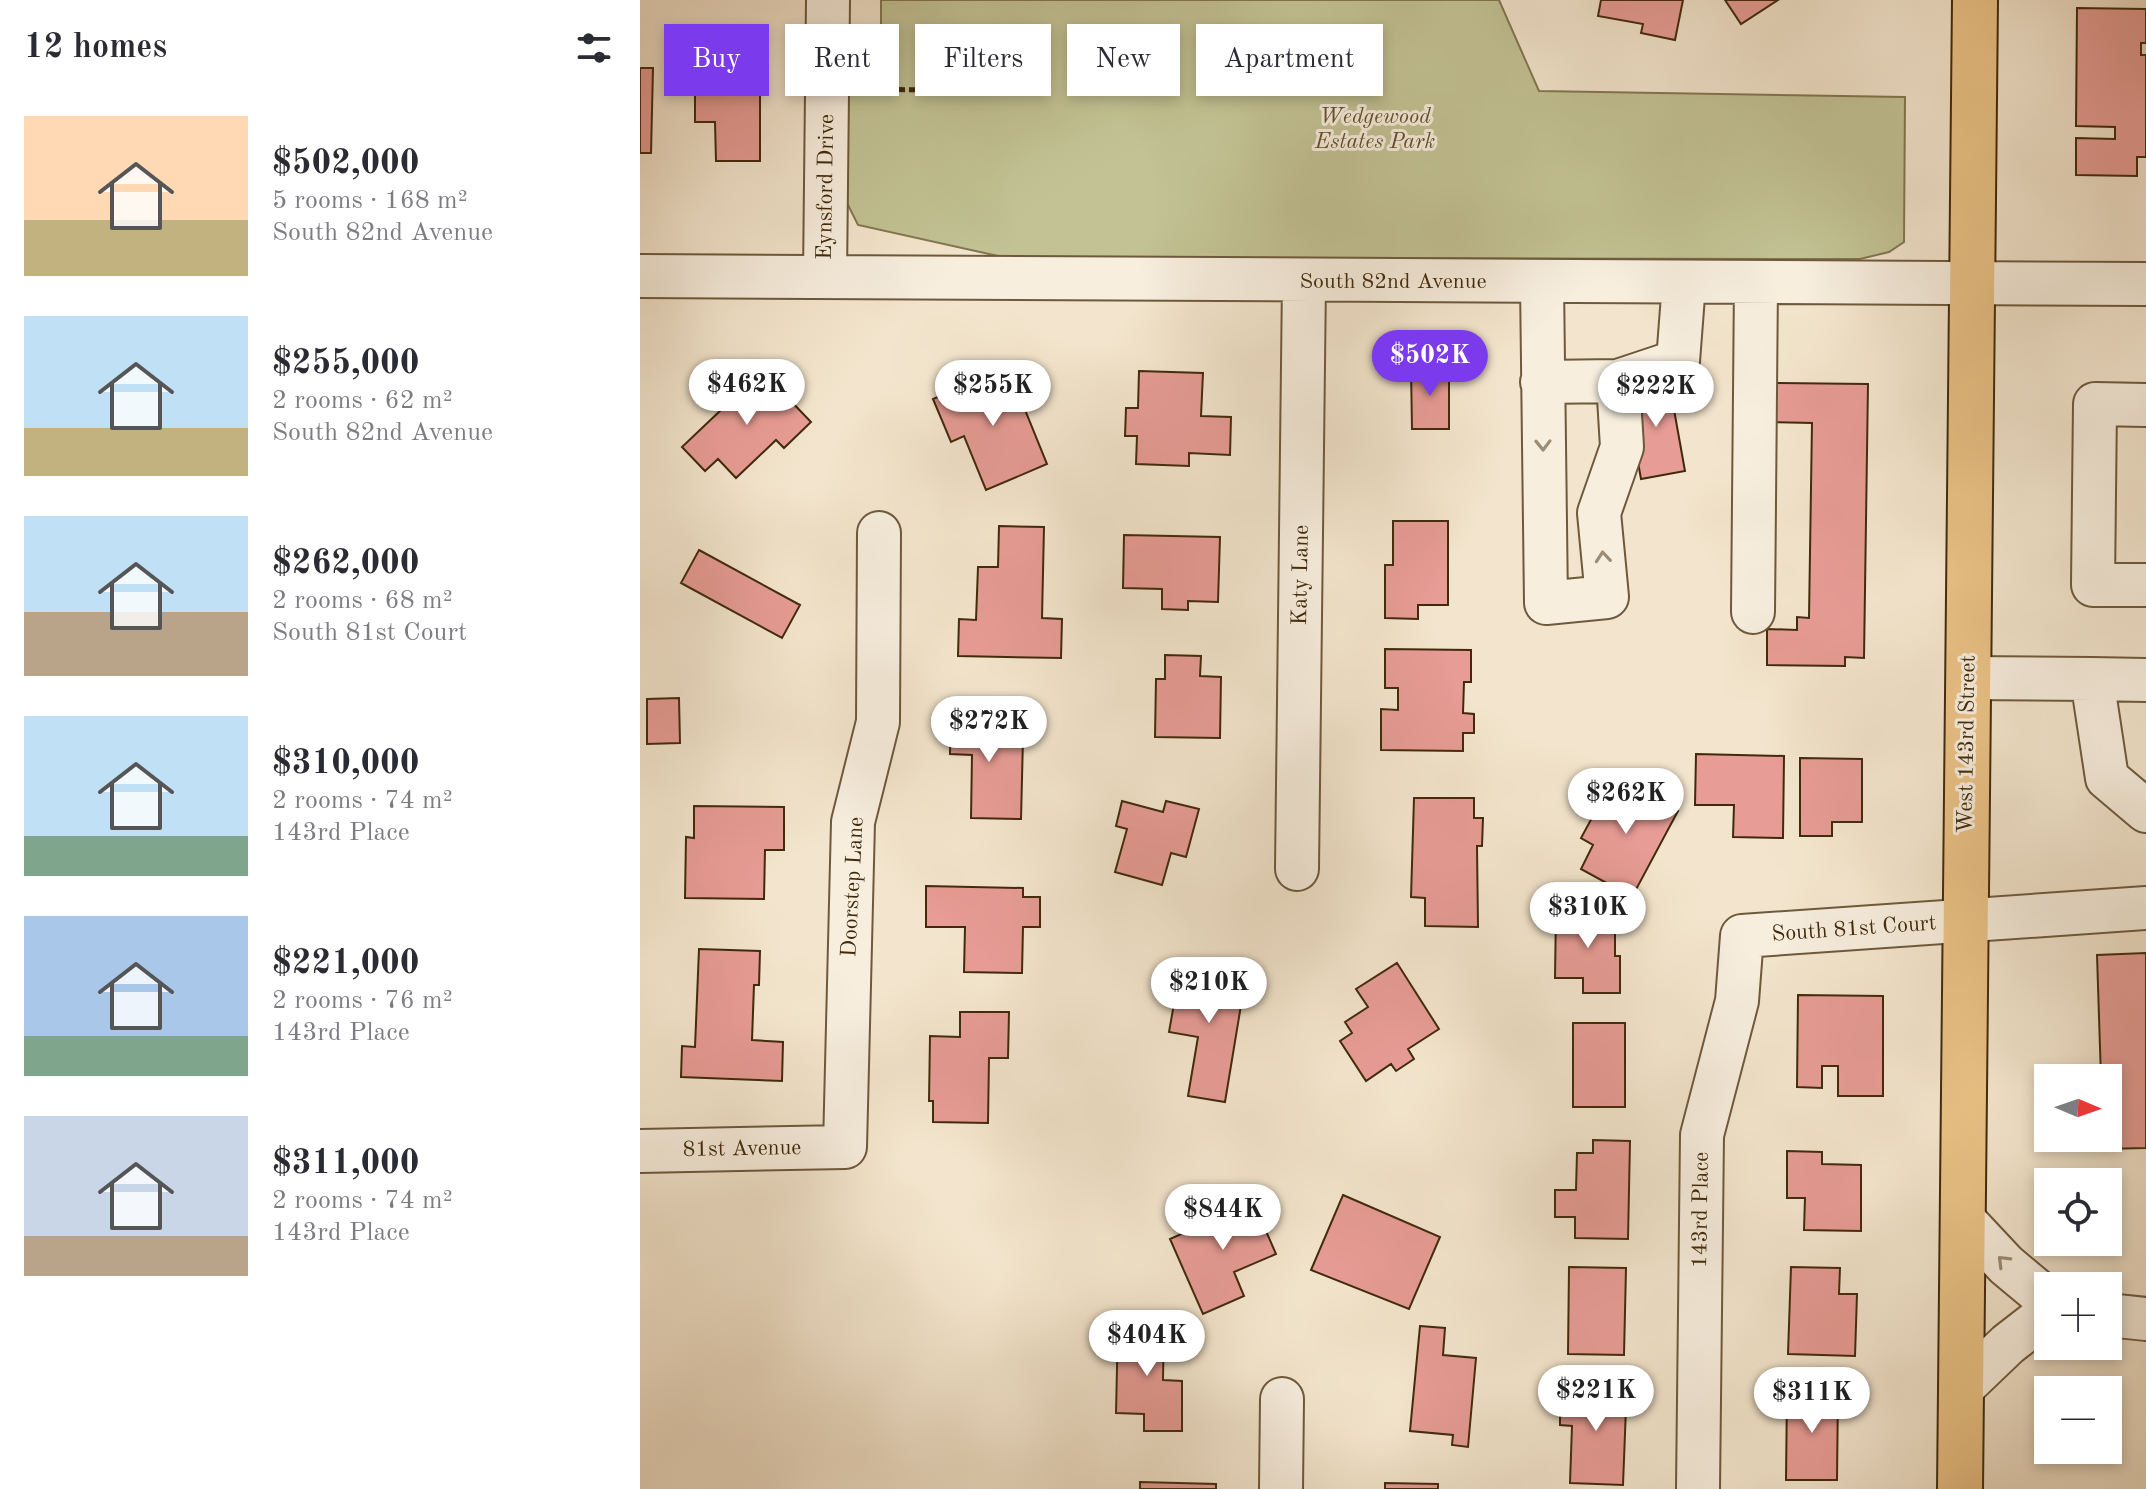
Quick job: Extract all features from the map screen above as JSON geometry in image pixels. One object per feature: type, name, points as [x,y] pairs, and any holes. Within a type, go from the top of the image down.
[{"type":"main road","name":"West 143rd Street","points":[[1960,1489],[1975,0]]},
{"type":"street","name":"Eynsford Drive","points":[[825,277],[828,0]]},
{"type":"street","name":"South 82nd Avenue","points":[[640,276],[2146,284]]},
{"type":"street","name":"Katy Lane","points":[[1297,869],[1304,281]]},
{"type":"street","points":[[1542,283],[1546,603],[1607,597],[1599,513],[1622,447],[1618,381]]},
{"type":"street","points":[[1542,382],[1618,381],[1678,361],[1684,283]]},
{"type":"street","points":[[1753,612],[1756,283]]},
{"type":"street","points":[[2146,405],[2095,404],[2093,585],[2146,585]]},
{"type":"street","name":"Doorstep Lane","points":[[845,1147],[853,822],[878,722],[879,533]]},
{"type":"street","points":[[1968,678],[2146,680]]},
{"type":"street","points":[[2092,679],[2107,778],[2146,811]]},
{"type":"street","name":"South 81st Court","points":[[1742,936],[2146,908]]},
{"type":"street","name":"143rd Place","points":[[1698,1489],[1702,1135],[1737,1001],[1742,936]]},
{"type":"street","name":"81st Avenue","points":[[640,1151],[845,1147]]},
{"type":"street","points":[[1962,1218],[2006,1265],[2034,1288]]},
{"type":"street","points":[[2122,1316],[2146,1319]]},
{"type":"street","points":[[1961,1389],[2034,1324]]},
{"type":"street","points":[[1281,1489],[1282,1399]]},
{"type":"green space","name":"Wedgewood Estates Park","points":[[881,0],[1499,0],[1539,91],[1905,97],[1904,242],[1889,252],[1860,259],[998,256],[858,225],[845,199],[848,96],[899,96],[899,24],[881,24]]},
{"type":"building","points":[[1601,0],[1683,0],[1675,40],[1641,33],[1643,24],[1598,16]]},
{"type":"building","points":[[1725,0],[1778,0],[1741,24]]},
{"type":"building","points":[[2077,8],[2146,9],[2146,43],[2141,43],[2141,55],[2146,55],[2146,157],[2137,157],[2137,176],[2076,175],[2076,138],[2115,139],[2115,127],[2076,126]]},
{"type":"building","points":[[640,68],[653,68],[651,153],[640,153]]},
{"type":"building","points":[[695,96],[760,96],[760,161],[716,161],[715,122],[695,122]]},
{"type":"building","points":[[1008,368],[1047,464],[986,490],[964,436],[951,442],[933,399]]},
{"type":"building","points":[[1411,368],[1449,368],[1449,429],[1412,429]]},
{"type":"building","points":[[762,371],[811,422],[784,448],[776,440],[736,478],[718,459],[705,471],[682,447]]},
{"type":"building","points":[[1139,371],[1203,373],[1201,416],[1231,417],[1230,455],[1189,453],[1189,466],[1136,464],[1137,436],[1125,436],[1126,408],[1138,408]]},
{"type":"building","points":[[1664,382],[1666,394],[1685,390],[1687,402],[1673,404],[1685,471],[1641,479],[1625,389]]},
{"type":"building","points":[[1770,383],[1868,384],[1864,658],[1845,657],[1845,666],[1767,665],[1767,629],[1797,630],[1797,617],[1809,618],[1812,423],[1769,422]]},
{"type":"building","points":[[1393,521],[1448,521],[1448,605],[1418,605],[1418,619],[1385,618],[1385,565],[1393,565]]},
{"type":"building","points":[[999,526],[1044,527],[1042,618],[1062,619],[1061,658],[958,656],[959,619],[976,620],[978,567],[998,567]]},
{"type":"building","points":[[1124,535],[1220,537],[1218,602],[1188,601],[1188,610],[1162,609],[1162,589],[1123,588]]},
{"type":"building","points":[[699,550],[800,605],[782,638],[681,583]]},
{"type":"building","points":[[1385,649],[1471,650],[1471,682],[1464,682],[1463,713],[1474,714],[1474,733],[1463,733],[1463,751],[1381,750],[1381,709],[1398,710],[1398,688],[1385,688]]},
{"type":"building","points":[[1165,655],[1201,656],[1200,676],[1221,677],[1220,738],[1155,737],[1156,679],[1165,679]]},
{"type":"building","points":[[679,698],[680,743],[647,744],[647,699]]},
{"type":"building","points":[[951,707],[991,708],[991,737],[1023,738],[1021,819],[971,818],[972,755],[950,754]]},
{"type":"building","points":[[1696,754],[1784,756],[1783,838],[1733,837],[1734,805],[1695,805]]},
{"type":"building","points":[[1800,758],[1862,759],[1862,822],[1832,822],[1832,836],[1800,836]]},
{"type":"building","points":[[1614,777],[1678,811],[1632,897],[1581,869],[1593,845],[1581,838]]},
{"type":"building","points":[[1414,798],[1474,798],[1474,818],[1483,818],[1482,846],[1477,846],[1478,927],[1425,926],[1425,898],[1411,897]]},
{"type":"building","points":[[1122,801],[1163,812],[1166,801],[1199,809],[1186,857],[1171,853],[1162,885],[1115,872],[1127,829],[1116,826]]},
{"type":"building","points":[[694,806],[784,807],[784,850],[765,850],[764,899],[685,898],[686,837],[694,838]]},
{"type":"building","points":[[926,886],[1023,888],[1023,897],[1040,897],[1040,927],[1023,927],[1022,973],[964,972],[965,927],[926,927]]},
{"type":"building","points":[[1556,910],[1615,911],[1615,956],[1620,956],[1620,993],[1583,993],[1583,978],[1555,978]]},
{"type":"building","points":[[699,949],[760,951],[759,985],[754,985],[752,1040],[783,1042],[782,1081],[681,1077],[682,1046],[695,1047]]},
{"type":"building","points":[[2146,953],[2146,1148],[2122,1149],[2122,1064],[2101,1064],[2097,955]]},
{"type":"building","points":[[1397,963],[1439,1029],[1408,1049],[1414,1059],[1396,1071],[1391,1064],[1366,1081],[1340,1041],[1352,1033],[1345,1022],[1368,1007],[1356,989]]},
{"type":"building","points":[[1181,964],[1246,975],[1225,1102],[1188,1096],[1198,1037],[1169,1032]]},
{"type":"building","points":[[1798,995],[1883,996],[1883,1096],[1838,1096],[1838,1066],[1822,1066],[1822,1088],[1797,1087]]},
{"type":"building","points":[[960,1012],[1009,1012],[1008,1058],[989,1058],[988,1123],[933,1122],[933,1101],[929,1101],[930,1036],[960,1037]]},
{"type":"building","points":[[1573,1023],[1625,1023],[1625,1107],[1573,1107]]},
{"type":"building","points":[[1593,1140],[1630,1141],[1628,1239],[1575,1238],[1575,1217],[1555,1217],[1555,1190],[1576,1190],[1577,1153],[1593,1153]]},
{"type":"building","points":[[1787,1151],[1822,1152],[1822,1164],[1861,1165],[1861,1231],[1804,1230],[1805,1198],[1787,1198]]},
{"type":"building","points":[[1248,1190],[1276,1254],[1234,1272],[1244,1296],[1203,1314],[1170,1239],[1229,1213],[1223,1200]]},
{"type":"building","points":[[1343,1195],[1440,1237],[1409,1309],[1311,1270]]},
{"type":"building","points":[[1569,1267],[1626,1268],[1624,1355],[1568,1354]]},
{"type":"building","points":[[1791,1267],[1840,1268],[1839,1294],[1857,1294],[1855,1356],[1788,1354]]},
{"type":"building","points":[[1118,1323],[1164,1324],[1163,1380],[1182,1381],[1182,1431],[1144,1431],[1144,1414],[1116,1413]]},
{"type":"building","points":[[1420,1326],[1445,1328],[1443,1355],[1476,1358],[1468,1447],[1452,1445],[1453,1435],[1410,1431]]},
{"type":"building","points":[[1571,1382],[1619,1383],[1618,1408],[1626,1408],[1623,1485],[1570,1483],[1572,1426],[1560,1425],[1560,1404],[1570,1404]]},
{"type":"building","points":[[1787,1390],[1838,1391],[1837,1480],[1786,1480]]},
{"type":"building","points":[[1140,1482],[1216,1484],[1216,1489],[1140,1489]]},
{"type":"building","points":[[1385,1483],[1438,1484],[1438,1489],[1385,1489]]}]
